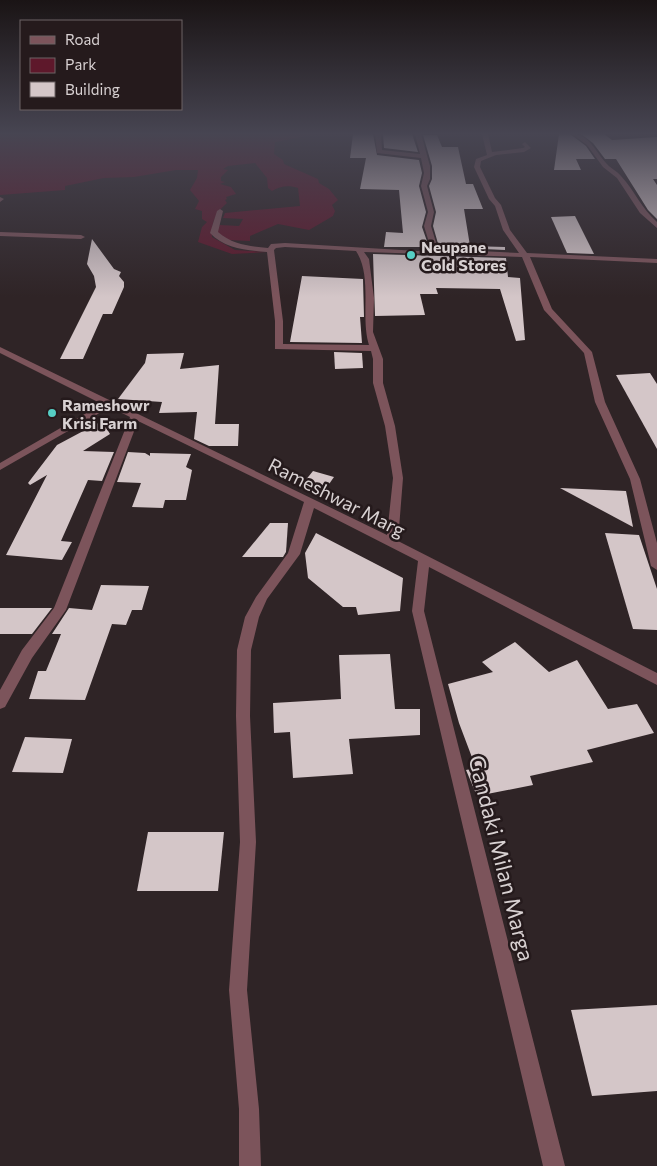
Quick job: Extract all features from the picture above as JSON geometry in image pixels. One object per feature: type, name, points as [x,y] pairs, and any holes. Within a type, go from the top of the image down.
[{"type":"street","points":[[425,188],[431,212],[426,219],[427,230],[435,251]]},
{"type":"street","points":[[487,188],[498,205],[508,230],[525,255],[548,310],[588,352],[600,402],[635,479],[657,566]]},
{"type":"street","points":[[626,188],[638,208],[657,226]]},
{"type":"street","points":[[220,211],[214,233],[221,240],[243,249],[270,250],[274,246],[285,245],[418,253],[435,251],[657,261]]},
{"type":"street","points":[[0,234],[81,237]]},
{"type":"street","points":[[270,250],[279,321],[278,347],[373,348]]},
{"type":"street","points":[[358,250],[365,259],[370,298],[369,332],[378,359],[378,383],[390,426],[398,478],[392,544]]},
{"type":"street","name":"Rameshwar Marg","points":[[0,350],[310,501],[657,679]]},
{"type":"street","points":[[0,467],[109,404]]},
{"type":"street","points":[[0,703],[28,654],[60,610],[135,417]]},
{"type":"street","points":[[250,1166],[249,1109],[238,990],[248,842],[243,716],[244,650],[252,617],[262,597],[294,554],[310,501]]},
{"type":"street","name":"Gandaki Milan Marga","points":[[424,560],[418,611],[554,1166]]},
{"type":"green space","points":[[0,188],[65,188],[65,190],[0,195]]},
{"type":"green space","points":[[191,188],[232,188],[236,194],[226,197],[227,203],[217,214],[213,222],[212,237],[235,250],[267,252],[232,254],[198,242],[202,227],[207,222],[202,219],[202,211],[195,209],[199,201],[190,190]]},
{"type":"green space","points":[[298,188],[328,188],[338,200],[332,205],[335,211],[333,216],[309,230],[278,224],[250,236],[250,241],[227,240],[219,237],[217,230],[220,225],[239,226],[243,219],[223,218],[225,213],[300,206]]},
{"type":"building","points":[[420,188],[426,212],[422,227],[429,247],[384,247],[386,232],[403,233],[399,190],[360,189]]},
{"type":"building","points":[[430,188],[475,188],[483,209],[464,209],[470,246],[505,247],[505,250],[439,247],[433,226],[436,212]]},
{"type":"building","points":[[634,188],[657,188],[657,219],[648,210]]},
{"type":"building","points":[[575,216],[594,254],[567,253],[551,217]]},
{"type":"building","points":[[92,239],[114,269],[121,272],[119,276],[124,282],[124,287],[112,314],[103,314],[83,359],[60,359],[96,287],[94,276],[87,264]]},
{"type":"building","points":[[373,254],[506,258],[508,277],[520,278],[525,340],[516,341],[500,289],[436,288],[438,294],[420,294],[425,315],[375,316]]},
{"type":"building","points":[[302,276],[363,279],[364,317],[360,317],[362,343],[290,342]]},
{"type":"building","points":[[334,352],[362,353],[363,368],[335,369]]},
{"type":"building","points":[[184,353],[180,369],[219,365],[215,424],[239,424],[238,446],[209,446],[194,439],[197,412],[159,413],[162,402],[118,399],[145,363],[147,354]]},
{"type":"building","points":[[650,373],[657,384],[657,449],[616,375]]},
{"type":"building","points":[[102,421],[110,434],[83,451],[114,452],[102,481],[88,480],[61,541],[72,542],[62,560],[6,555],[47,475],[30,485],[28,483],[57,445]]},
{"type":"building","points":[[128,452],[145,453],[150,456],[150,453],[191,454],[186,467],[192,470],[186,500],[165,500],[163,508],[132,507],[141,483],[117,482]]},
{"type":"building","points":[[313,471],[334,477],[322,494],[300,487]]},
{"type":"building","points":[[560,488],[626,491],[633,527]]},
{"type":"building","points":[[270,523],[288,523],[286,552],[283,557],[242,557]]},
{"type":"building","points":[[316,533],[403,578],[400,611],[358,615],[356,607],[343,607],[308,578],[305,553]]},
{"type":"building","points":[[605,533],[639,535],[657,589],[657,630],[633,629]]},
{"type":"building","points":[[101,585],[149,586],[142,610],[132,610],[126,625],[112,624],[85,700],[29,699],[38,671],[46,671],[61,634],[52,634],[69,608],[92,610]]},
{"type":"building","points":[[0,608],[52,608],[32,634],[0,634]]},
{"type":"building","points":[[515,642],[549,672],[577,660],[608,709],[637,704],[654,733],[587,750],[593,762],[530,776],[533,785],[477,796],[466,770],[476,768],[459,723],[448,684],[493,672],[482,662]]},
{"type":"building","points":[[390,654],[395,709],[420,709],[420,735],[349,739],[353,774],[293,778],[290,732],[274,733],[273,703],[341,699],[339,655]]},
{"type":"building","points":[[25,737],[72,739],[63,773],[12,772]]},
{"type":"building","points":[[148,832],[224,832],[218,891],[137,891]]},
{"type":"building","points":[[657,1005],[657,1091],[592,1096],[571,1010]]},
{"type":"place","name":"Neupane Cold Stores","points":[[411,255]]},
{"type":"place","name":"Rameshowr Krisi Farm","points":[[52,413]]}]
